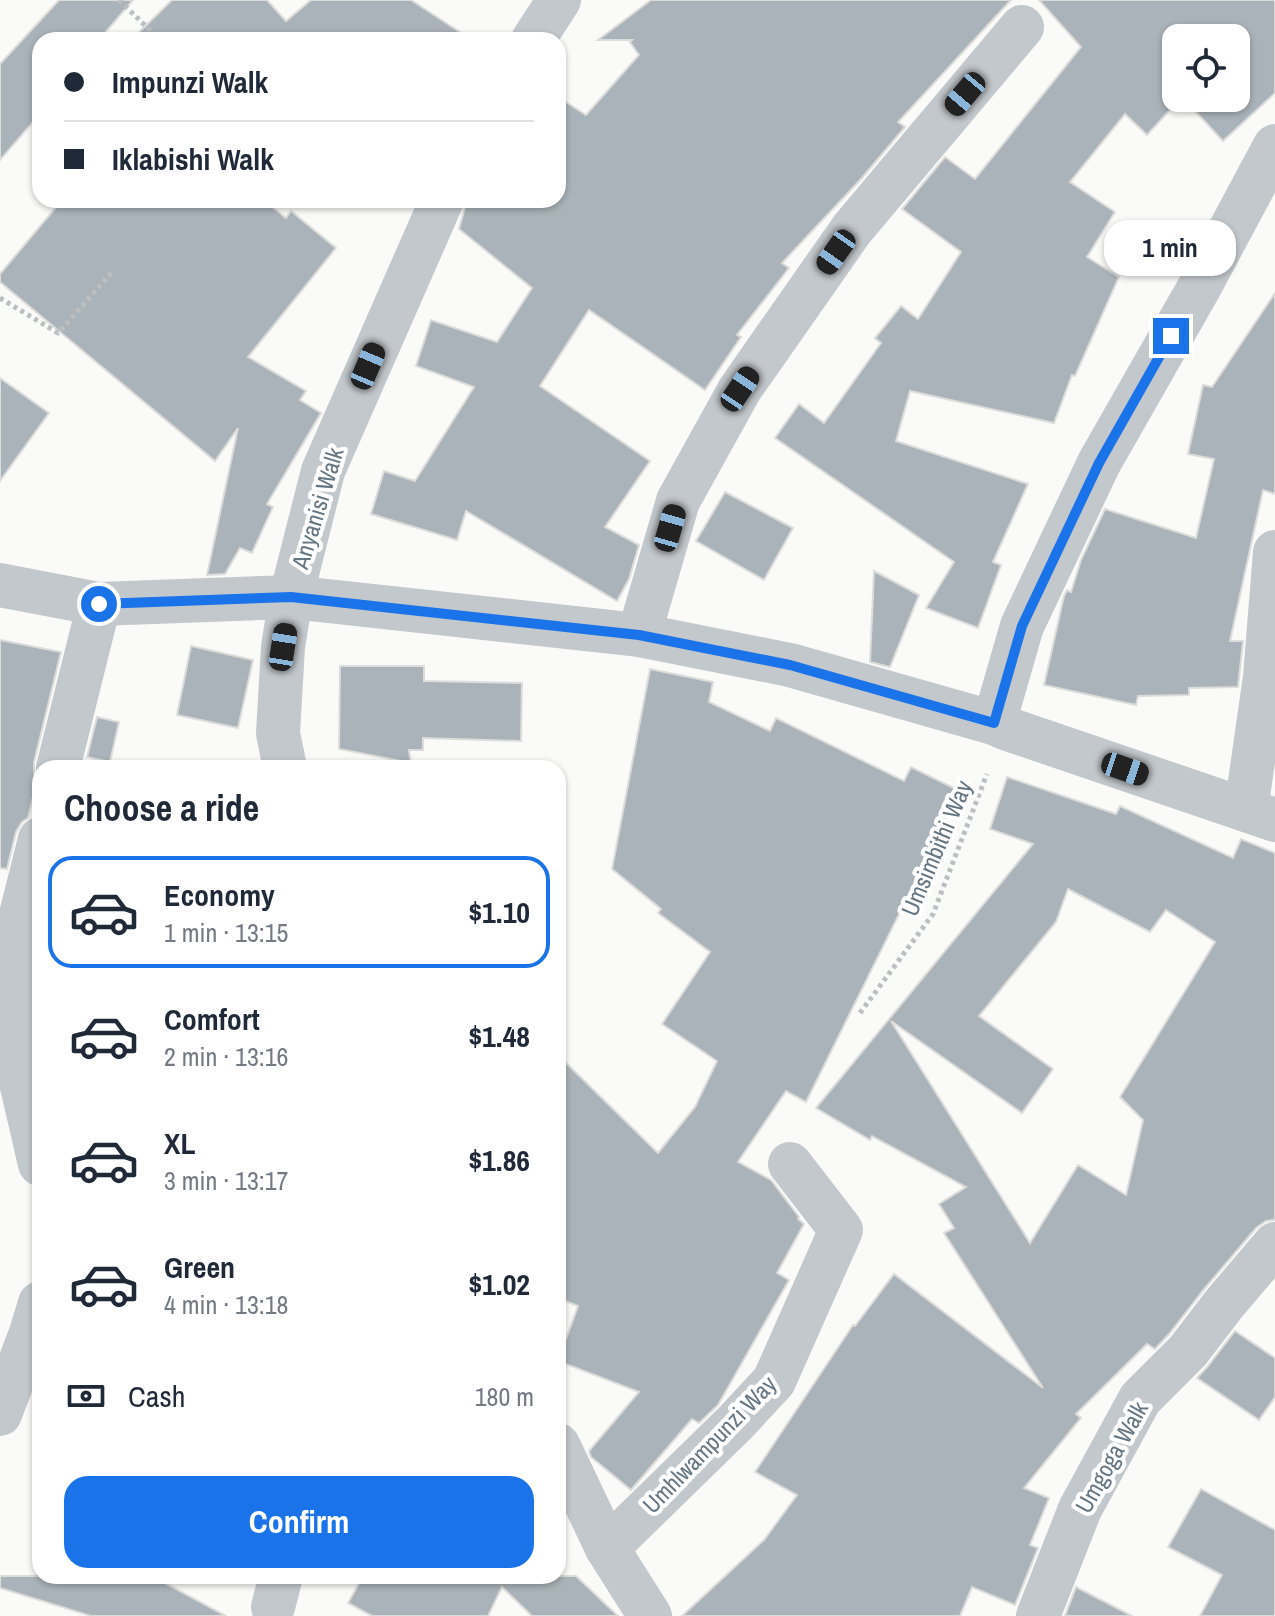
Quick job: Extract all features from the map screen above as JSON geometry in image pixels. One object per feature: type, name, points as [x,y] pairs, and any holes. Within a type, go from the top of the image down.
[{"type":"street","points":[[639,635],[678,501],[740,389],[852,229],[1022,27]]},
{"type":"street","points":[[999,726],[1022,626],[1099,463],[1275,146]]},
{"type":"street","name":"Anyanisi Walk","points":[[283,760],[278,733],[283,647],[291,597],[323,471],[438,208]]},
{"type":"street","points":[[0,585],[99,604],[291,597],[639,635],[790,665],[999,726],[1261,815],[1265,677],[1275,552]]},
{"type":"street","points":[[60,760],[99,604]]},
{"type":"street","points":[[32,871],[14,943],[11,1039],[32,1130]]},
{"type":"street","name":"Umhlwampunzi Way","points":[[607,1548],[774,1381],[841,1230],[790,1164]]},
{"type":"street","name":"Umgoga Walk","points":[[1038,1616],[1080,1509],[1140,1399],[1188,1351],[1275,1244]]},
{"type":"street","points":[[0,1414],[32,1330]]},
{"type":"street","points":[[566,1462],[607,1548],[650,1616]]},
{"type":"path","points":[[119,0],[152,32]]},
{"type":"path","points":[[0,298],[58,333],[114,270]]},
{"type":"path","name":"Umsimbithi Way","points":[[860,1013],[933,914],[999,726]]},
{"type":"building","points":[[59,0],[133,0],[106,32],[32,32],[32,123],[0,160],[0,64]]},
{"type":"building","points":[[172,0],[267,0],[286,21],[311,0],[411,0],[460,32],[139,32]]},
{"type":"building","points":[[651,0],[1011,0],[898,122],[905,127],[782,263],[789,268],[737,335],[741,337],[705,390],[589,310],[540,386],[650,461],[605,527],[639,545],[629,579],[617,601],[466,511],[457,540],[371,514],[384,471],[415,481],[474,387],[416,366],[431,320],[497,342],[532,288],[459,229],[465,208],[566,208],[566,102],[586,115],[639,55],[630,42],[632,40],[598,40]]},
{"type":"building","points":[[1039,0],[1275,0],[1275,93],[1223,141],[1196,112],[1250,112],[1250,24],[1162,24],[1162,112],[1168,112],[1147,135],[1125,114],[1070,182],[1115,212],[1087,257],[1119,277],[1075,376],[1072,375],[1054,423],[910,391],[896,441],[1028,484],[993,562],[1001,565],[978,628],[926,608],[954,562],[775,438],[799,404],[824,423],[881,343],[875,338],[901,306],[918,319],[961,252],[902,209],[945,157],[975,179],[1081,47]]},
{"type":"building","points":[[55,208],[274,208],[286,218],[291,211],[336,248],[248,357],[306,391],[300,400],[321,413],[267,504],[273,507],[252,553],[240,548],[225,574],[207,575],[238,428],[215,461],[0,282],[0,274]]},
{"type":"building","points":[[1275,293],[1275,494],[1263,490],[1230,641],[1243,641],[1238,687],[1189,688],[1189,695],[1138,696],[1136,705],[1044,685],[1064,596],[1067,590],[1071,592],[1081,560],[1105,509],[1196,538],[1214,459],[1188,454],[1203,385],[1212,387]]},
{"type":"building","points":[[0,378],[49,413],[0,481]]},
{"type":"building","points":[[725,492],[793,528],[764,580],[696,541]]},
{"type":"building","points":[[874,571],[919,595],[890,667],[870,662]]},
{"type":"building","points":[[0,640],[61,652],[34,760],[32,760],[32,801],[28,818],[16,832],[7,869],[0,868]]},
{"type":"building","points":[[191,646],[253,660],[238,728],[177,715]]},
{"type":"building","points":[[340,666],[424,666],[424,681],[522,683],[521,741],[423,738],[423,750],[409,750],[411,760],[339,749]]},
{"type":"building","points":[[650,669],[713,682],[709,702],[770,731],[776,718],[904,781],[911,767],[960,791],[806,1102],[786,1091],[738,1162],[771,1180],[804,1224],[777,1273],[789,1280],[718,1405],[699,1423],[692,1419],[631,1490],[591,1457],[589,1451],[639,1392],[566,1364],[566,1339],[578,1306],[566,1301],[566,1063],[658,1153],[695,1107],[717,1061],[662,1024],[710,952],[658,913],[661,909],[612,869]]},
{"type":"building","points":[[97,717],[119,722],[110,760],[87,757]]},
{"type":"building","points":[[1007,777],[1116,814],[1120,806],[1233,858],[1241,839],[1275,853],[1275,1220],[1266,1221],[1256,1228],[1155,1349],[1147,1344],[1076,1414],[1081,1418],[1024,1488],[1049,1498],[1030,1545],[1038,1548],[1015,1605],[972,1587],[960,1616],[682,1616],[764,1540],[797,1495],[755,1472],[853,1325],[894,1274],[1043,1388],[944,1233],[954,1228],[939,1204],[966,1187],[872,1136],[870,1140],[816,1108],[1033,844],[990,829]],"holes":[[[1068,889],[1150,932],[1166,910],[1215,942],[1120,1097],[1143,1120],[1126,1195],[1078,1165],[1030,1243],[891,1021],[1022,1113],[1053,1069],[979,1016],[1056,922]]]},
{"type":"building","points":[[1235,1331],[1275,1358],[1275,1397],[1259,1420],[1197,1378]]},
{"type":"building","points":[[1201,1489],[1275,1530],[1275,1616],[1200,1616],[1222,1575],[1168,1547]]},
{"type":"building","points":[[0,1576],[32,1576],[32,1584],[167,1584],[226,1616],[91,1616],[0,1588]]},
{"type":"building","points":[[566,1576],[576,1576],[618,1616],[532,1616],[502,1587],[488,1616],[372,1616],[348,1603],[359,1584],[566,1584]]},
{"type":"building","points":[[1076,1587],[1132,1616],[1065,1616]]},
{"type":"route","points":[[99,604],[291,597],[639,635],[790,665],[994,723],[1022,626],[1099,463],[1171,336]]}]
